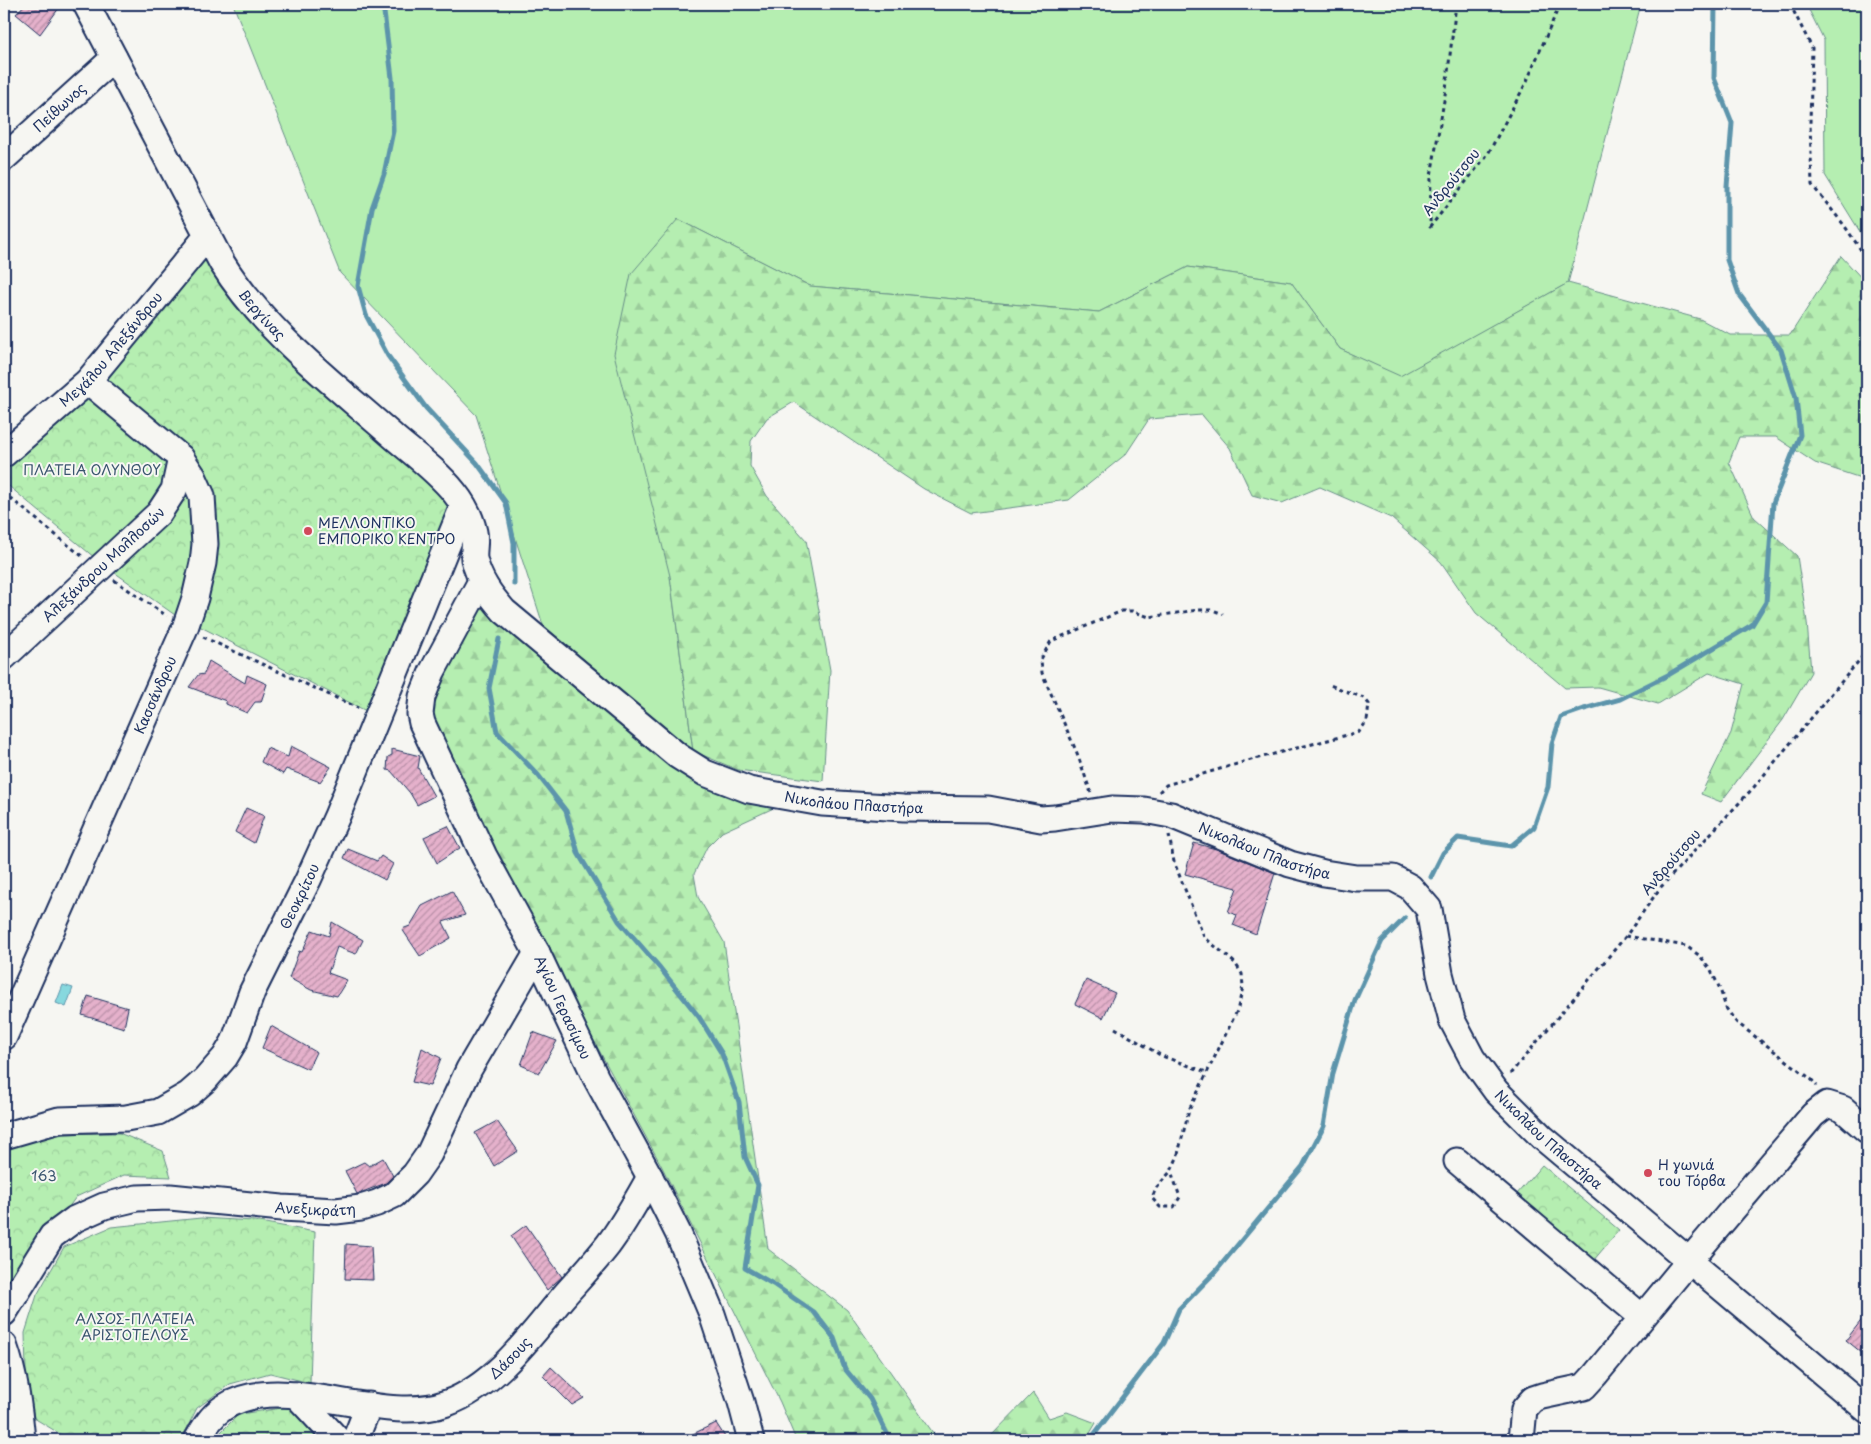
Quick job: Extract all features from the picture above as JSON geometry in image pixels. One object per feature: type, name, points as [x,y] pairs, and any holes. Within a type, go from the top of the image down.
[{"type":"street","name":"Βεργίνας","points":[[86,4],[233,281],[261,315],[317,369],[432,469],[455,494],[470,518],[474,532],[474,556],[481,581]]},
{"type":"street","name":"Πείθωνος","points":[[4,158],[114,58]]},
{"type":"street","name":"Μεγάλου Αλεξάνδρου","points":[[4,454],[88,381],[208,235]]},
{"type":"street","name":"Κασσάνδρου","points":[[4,1037],[170,662],[193,605],[200,582],[204,544],[202,496],[193,476],[181,458],[88,381]]},
{"type":"street","name":"Αλεξάνδρου Μολλοσών","points":[[4,657],[159,513],[174,490],[181,458]]},
{"type":"street","name":"Θεοκρίτου","points":[[4,1136],[59,1120],[126,1118],[158,1112],[189,1094],[205,1080],[225,1057],[239,1032],[248,1001],[308,880],[337,816],[463,506]]},
{"type":"street","name":"Νικολάου Πλαστήρα","points":[[481,581],[486,590],[504,610],[659,741],[705,773],[733,785],[767,794],[822,803],[904,808],[988,810],[1041,819],[1097,810],[1144,810],[1171,815],[1290,864],[1324,873],[1356,878],[1393,878],[1410,887],[1429,909],[1440,974],[1452,1020],[1472,1058],[1496,1091],[1542,1137],[1867,1410]]},
{"type":"street","name":"Αγίου Γερασίμου","points":[[481,581],[432,672],[422,697],[420,714],[427,734],[484,856],[537,954],[596,1078],[678,1233],[712,1314],[752,1440]]},
{"type":"street","name":"Ανεξικράτη","points":[[4,1313],[52,1236],[75,1219],[110,1204],[143,1198],[170,1197],[336,1211],[377,1204],[394,1195],[415,1174],[425,1160],[469,1069],[537,954]]},
{"type":"street","points":[[1521,1440],[1524,1409],[1533,1399],[1584,1387],[1813,1115],[1827,1104],[1843,1109],[1867,1130]]},
{"type":"street","points":[[1457,1161],[1642,1317]]},
{"type":"street","name":"Δάσους","points":[[198,1440],[210,1420],[229,1404],[256,1396],[296,1395],[401,1409],[435,1407],[456,1400],[480,1385],[504,1364],[537,1329],[608,1245],[650,1177]]},
{"type":"street","points":[[4,1345],[19,1403],[22,1440]]},
{"type":"street","points":[[296,1395],[338,1440]]},
{"type":"street","points":[[355,1440],[369,1406]]},
{"type":"path","name":"Ανδρούτσου","points":[[1456,4],[1446,89],[1431,176],[1430,227],[1488,154],[1527,81],[1560,4]]},
{"type":"path","points":[[1790,4],[1812,48],[1810,123],[1812,185],[1844,225],[1867,259]]},
{"type":"path","points":[[1097,810],[1077,752],[1042,673],[1041,658],[1051,641],[1122,611],[1132,611],[1149,617],[1198,610],[1213,610],[1223,614]]},
{"type":"path","name":"Ανδρούτσου","points":[[1496,1091],[1626,936],[1660,888],[1754,787],[1867,651]]},
{"type":"path","points":[[1144,810],[1166,785],[1247,761],[1359,732],[1367,721],[1369,704],[1364,698],[1330,685]]},
{"type":"path","points":[[1171,815],[1168,838],[1174,862],[1204,937],[1235,963],[1242,974],[1243,987],[1237,1011],[1189,1110],[1177,1158],[1171,1172],[1156,1188],[1152,1198],[1160,1207],[1174,1207],[1180,1197],[1171,1172]]},
{"type":"path","points":[[1626,936],[1686,946],[1700,956],[1711,970],[1726,1008],[1736,1022],[1811,1079],[1822,1092],[1827,1104]]},
{"type":"path","points":[[1115,1028],[1162,1056],[1206,1072]]},
{"type":"green space","points":[[233,4],[1641,4],[1568,283],[1400,377],[1340,349],[1291,282],[1188,267],[1099,312],[810,286],[678,219],[670,576],[693,751],[543,625],[476,415],[340,273]]},
{"type":"green space","points":[[1806,4],[1867,4],[1867,243],[1825,175],[1824,40]]},
{"type":"green space","points":[[678,219],[810,286],[1099,312],[1188,267],[1291,282],[1340,349],[1400,376],[1568,283],[1700,319],[1730,335],[1790,335],[1841,256],[1867,284],[1867,480],[1815,463],[1776,437],[1739,437],[1729,462],[1754,517],[1797,556],[1807,622],[1811,672],[1783,720],[1721,802],[1701,794],[1731,733],[1744,684],[1709,673],[1658,704],[1598,687],[1565,688],[1476,613],[1441,562],[1391,518],[1320,487],[1282,503],[1252,495],[1230,448],[1202,415],[1149,419],[1126,454],[1069,500],[971,513],[924,489],[794,402],[767,418],[751,441],[750,466],[767,496],[806,540],[830,670],[823,781],[738,770],[693,751],[670,576],[614,354],[631,274]]},
{"type":"green space","name":"ΠΛΑΤΕΙΑ ΟΛΥΝΘΟΥ","points":[[208,235],[224,272],[463,506],[378,717],[193,623],[185,622],[101,563],[4,482],[4,453],[93,375]]},
{"type":"green space","points":[[481,598],[564,671],[780,805],[722,832],[707,847],[694,874],[698,897],[724,942],[768,1249],[847,1310],[938,1440],[796,1440],[780,1402],[661,1165],[547,954],[444,754],[431,722],[430,687]]},
{"type":"green space","name":"163","points":[[119,1133],[163,1151],[171,1177],[124,1175],[76,1197],[4,1296],[4,1149],[18,1143],[46,1136]]},
{"type":"green space","points":[[1542,1165],[1619,1230],[1588,1267],[1510,1202]]},
{"type":"green space","name":"ΑΛΣΟΣ-ΠΛΑΤΕΙΑ ΑΡΙΣΤΟΤΕΛΟΥΣ","points":[[201,1218],[254,1221],[315,1232],[310,1383],[270,1373],[230,1384],[197,1408],[181,1440],[70,1440],[34,1418],[26,1372],[25,1333],[37,1295],[64,1247],[111,1227]]},
{"type":"green space","points":[[1033,1393],[1049,1418],[1067,1412],[1096,1423],[1086,1440],[987,1440]]},
{"type":"green space","points":[[289,1407],[318,1440],[215,1440],[239,1414]]},
{"type":"water","points":[[63,985],[73,988],[66,1007],[56,1003]]},
{"type":"building","points":[[25,4],[62,4],[40,34],[16,14]]},
{"type":"building","points":[[209,661],[245,683],[247,675],[267,684],[261,702],[255,702],[247,713],[226,704],[226,701],[189,687],[198,675],[204,674]]},
{"type":"building","points":[[291,746],[331,767],[320,782],[286,769],[283,774],[261,762],[267,748],[288,757]]},
{"type":"building","points":[[392,749],[420,756],[418,768],[434,796],[417,805],[410,793],[391,771],[387,770],[388,757],[392,755]]},
{"type":"building","points":[[246,808],[264,816],[254,843],[235,832]]},
{"type":"building","points":[[448,826],[460,848],[437,863],[424,837]]},
{"type":"building","points":[[1194,843],[1216,849],[1275,873],[1256,934],[1233,925],[1237,915],[1228,912],[1237,888],[1185,874]]},
{"type":"building","points":[[348,849],[377,861],[381,856],[393,864],[385,880],[344,858]]},
{"type":"building","points":[[452,891],[465,915],[443,922],[451,938],[420,956],[402,929],[410,926],[422,906]]},
{"type":"building","points":[[332,922],[363,940],[356,954],[337,947],[328,973],[347,980],[337,996],[311,990],[289,978],[299,951],[302,952],[312,930],[329,936]]},
{"type":"building","points":[[1086,980],[1115,993],[1103,1018],[1075,1004]]},
{"type":"building","points":[[88,996],[128,1008],[124,1028],[82,1015]]},
{"type":"building","points":[[271,1026],[316,1052],[308,1069],[262,1048]]},
{"type":"building","points":[[533,1032],[557,1041],[539,1073],[521,1065]]},
{"type":"building","points":[[422,1048],[441,1058],[430,1086],[412,1082]]},
{"type":"building","points":[[497,1121],[518,1151],[494,1166],[475,1133]]},
{"type":"building","points":[[383,1158],[393,1176],[386,1183],[357,1194],[345,1171],[364,1162],[369,1166]]},
{"type":"building","points":[[526,1225],[562,1277],[547,1290],[511,1236]]},
{"type":"building","points":[[346,1244],[371,1246],[373,1280],[345,1279]]},
{"type":"building","points":[[1867,1313],[1867,1357],[1846,1340]]},
{"type":"building","points":[[551,1367],[584,1398],[572,1405],[543,1376]]},
{"type":"building","points":[[716,1423],[727,1440],[680,1440]]},
{"type":"waterway","points":[[383,4],[392,78],[393,131],[384,174],[372,208],[358,286],[366,315],[388,356],[426,408],[477,463],[506,503],[514,543],[514,584]]},
{"type":"waterway","points":[[1431,877],[1443,853],[1458,838],[1511,846],[1534,827],[1548,787],[1552,743],[1561,717],[1620,699],[1668,675],[1752,625],[1766,602],[1773,503],[1800,435],[1796,398],[1781,350],[1739,294],[1727,260],[1727,186],[1732,123],[1714,78],[1715,4]]},
{"type":"waterway","points":[[499,639],[489,688],[497,732],[538,775],[566,811],[578,853],[619,921],[699,1017],[722,1054],[739,1102],[745,1157],[758,1185],[745,1268],[773,1284],[814,1312],[834,1338],[845,1369],[870,1399],[890,1440]]},
{"type":"waterway","points":[[1090,1440],[1164,1343],[1179,1309],[1216,1271],[1303,1166],[1324,1126],[1333,1073],[1355,1000],[1382,941],[1405,918]]},
{"type":"place","name":"ΜΕΛΛΟΝΤΙΚΟ ΕΜΠΟΡΙΚΟ ΚΕΝΤΡΟ","points":[[308,531]]},
{"type":"place","name":"Η γωνιά του Τόρβα","points":[[1648,1173]]}]
